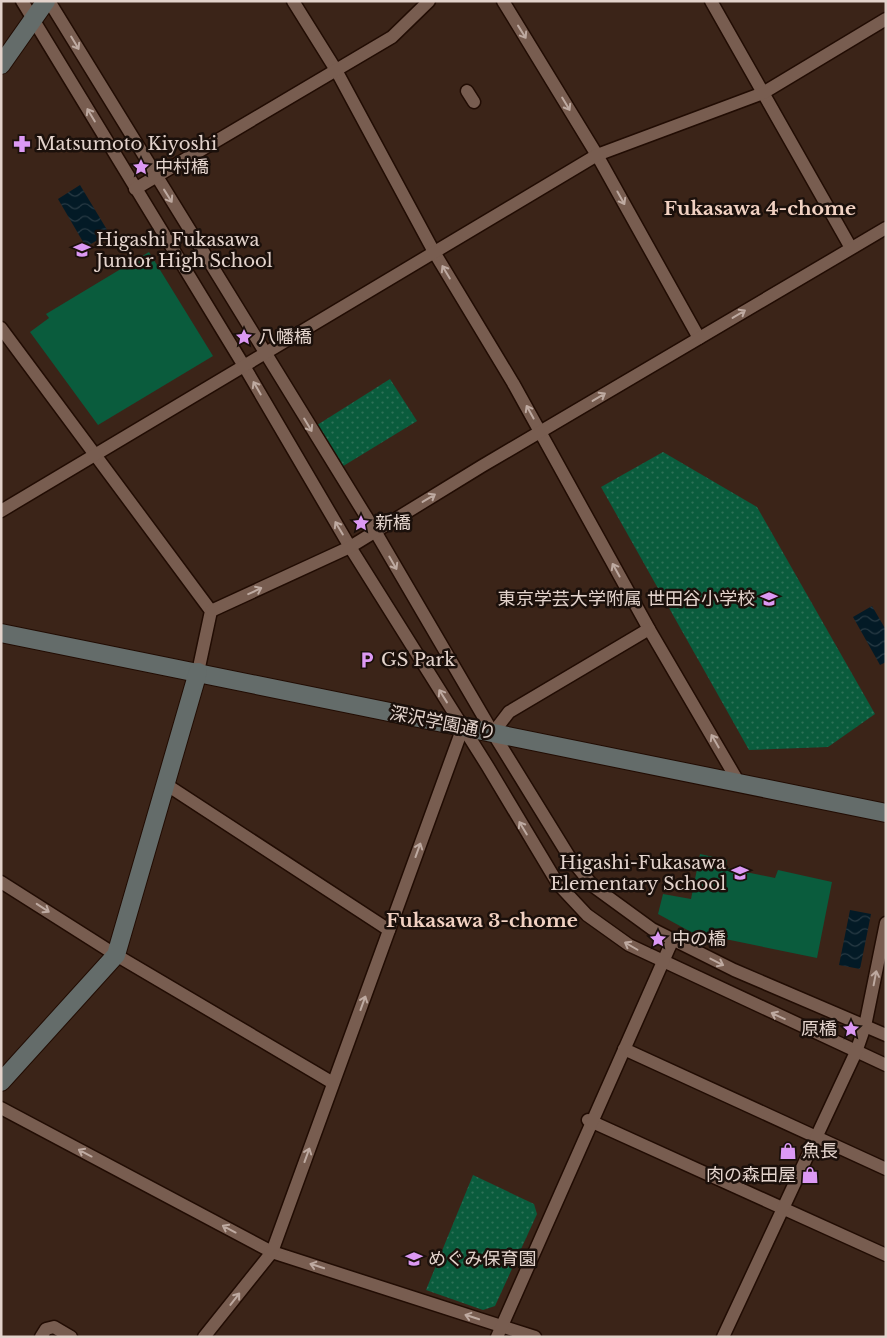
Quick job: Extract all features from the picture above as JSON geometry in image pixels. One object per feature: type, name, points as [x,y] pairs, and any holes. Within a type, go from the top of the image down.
[{"type":"street","points":[[22,1],[244,366],[350,547],[463,727],[558,884],[587,916],[630,945],[662,962],[886,1065]]},
{"type":"street","points":[[1,65],[48,1],[374,531],[493,733],[570,858],[593,886],[652,929],[734,970],[886,1035]]},
{"type":"street","points":[[293,1],[336,70],[434,252],[541,432],[649,628],[739,783]]},
{"type":"street","points":[[136,189],[392,37],[429,1]]},
{"type":"street","points":[[503,1],[597,155],[699,338]]},
{"type":"street","points":[[711,1],[851,248]]},
{"type":"street","points":[[1,511],[597,155],[763,93],[886,19]]},
{"type":"street","points":[[467,91],[474,102]]},
{"type":"street","points":[[211,611],[350,547],[886,228]]},
{"type":"street","points":[[1,328],[211,611],[198,672],[167,784],[116,954],[1,1082]]},
{"type":"street","points":[[493,733],[509,712],[649,628]]},
{"type":"street","name":"深沢学園通り","points":[[1,633],[886,813]]},
{"type":"street","points":[[204,1337],[272,1252],[463,727]]},
{"type":"street","points":[[167,784],[389,930]]},
{"type":"street","points":[[1,882],[116,954],[333,1084]]},
{"type":"street","points":[[723,1337],[856,1052],[865,1026],[886,923]]},
{"type":"street","points":[[499,1332],[590,1121],[673,939]]},
{"type":"street","points":[[624,1049],[886,1169]]},
{"type":"street","points":[[1,1108],[272,1252],[499,1332],[535,1337]]},
{"type":"street","points":[[590,1121],[886,1255]]},
{"type":"street","points":[[42,1337],[46,1329],[54,1327],[72,1337]]},
{"type":"green space","points":[[149,252],[213,356],[98,425],[30,332],[49,318],[46,314]]},
{"type":"green space","points":[[390,379],[417,421],[340,468],[314,427]]},
{"type":"green space","points":[[663,452],[757,507],[875,714],[828,747],[749,750],[601,487]]},
{"type":"green space","points":[[700,854],[727,860],[726,868],[775,878],[778,870],[832,882],[817,958],[691,932],[658,914],[663,894],[691,899]]},
{"type":"green space","points":[[473,1175],[534,1204],[537,1214],[495,1306],[483,1310],[426,1290]]},
{"type":"water","points":[[80,185],[109,233],[86,247],[58,199]]},
{"type":"water","points":[[872,606],[886,630],[886,662],[880,665],[853,617]]},
{"type":"water","points":[[850,910],[871,914],[860,969],[839,965]]},
{"type":"place","name":"Matsumoto Kiyoshi","points":[[22,144]]},
{"type":"place","name":"中村橋","points":[[141,167]]},
{"type":"place","name":"Higashi Fukasawa Junior High School","points":[[82,250]]},
{"type":"place","name":"八幡橋","points":[[244,337]]},
{"type":"place","name":"新橋","points":[[361,523]]},
{"type":"place","name":"東京学芸大学附属 世田谷小学校","points":[[769,599]]},
{"type":"place","name":"GS Park","points":[[367,660]]},
{"type":"place","name":"Higashi-Fukasawa Elementary School","points":[[740,873]]},
{"type":"place","name":"中の橋","points":[[658,939]]},
{"type":"place","name":"原橋","points":[[851,1029]]},
{"type":"place","name":"魚長","points":[[788,1151]]},
{"type":"place","name":"肉の森田屋","points":[[810,1175]]},
{"type":"place","name":"めぐみ保育園","points":[[414,1259]]},
{"type":"district","name":"Fukasawa 4-chome","points":[[760,208]]},
{"type":"district","name":"Fukasawa 3-chome","points":[[482,920]]}]
